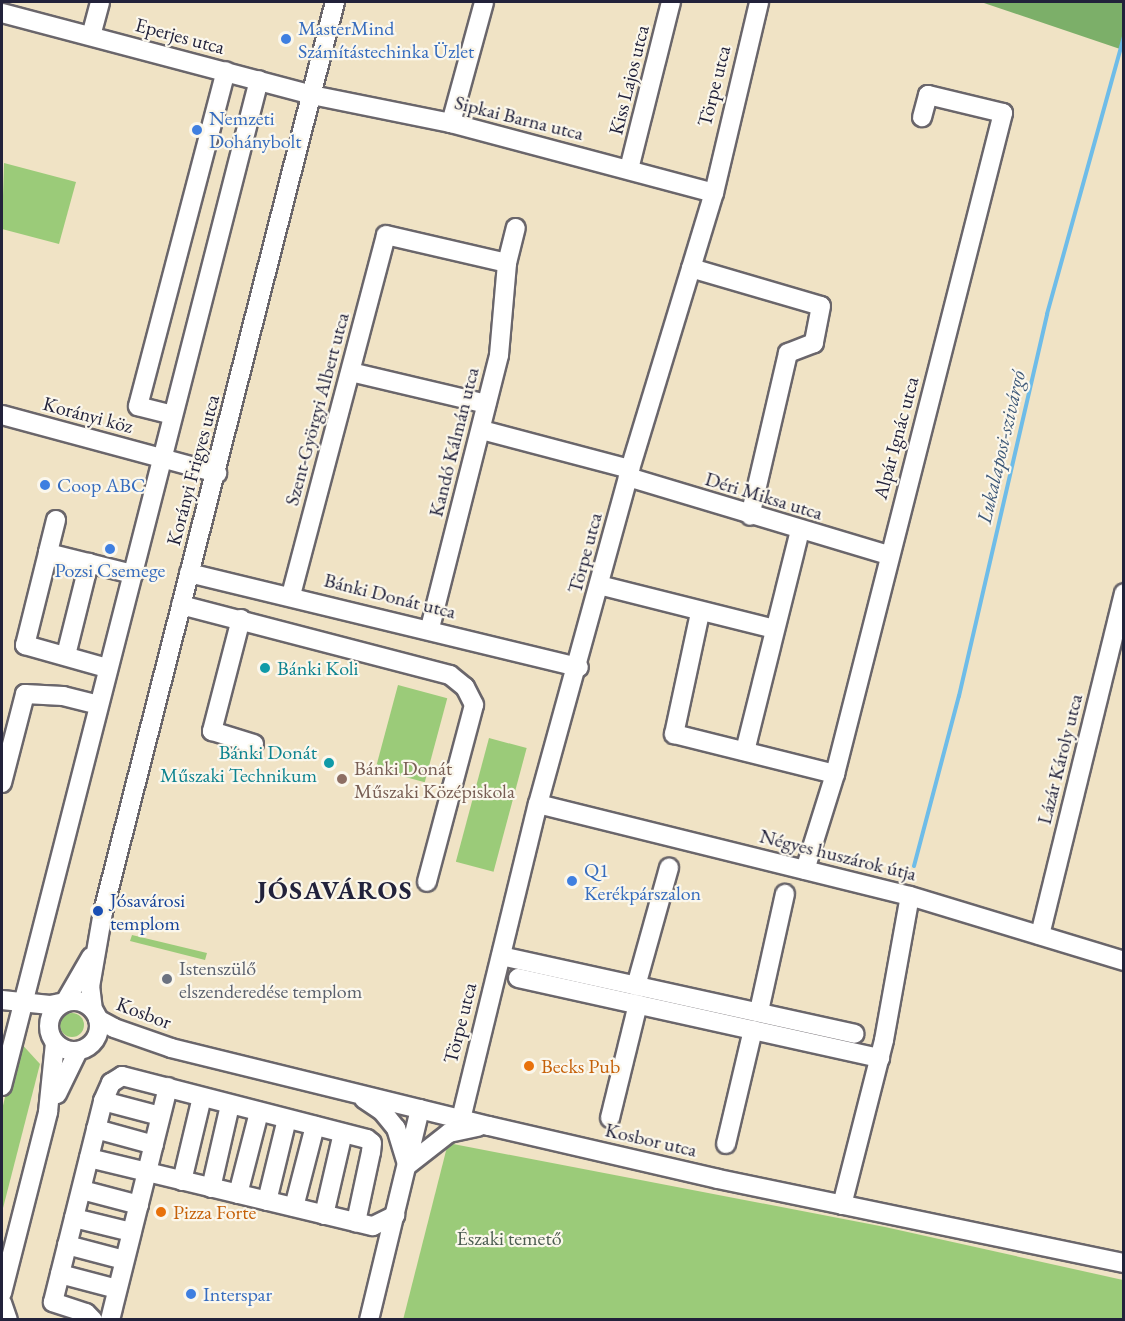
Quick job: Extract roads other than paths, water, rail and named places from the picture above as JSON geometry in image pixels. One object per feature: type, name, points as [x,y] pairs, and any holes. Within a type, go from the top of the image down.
[{"type":"street","points":[[92,36],[100,2]]},
{"type":"street","name":"Korányi Frigyes utca","points":[[96,1014],[90,987],[95,951],[335,2]]},
{"type":"street","points":[[451,123],[484,2]]},
{"type":"street","name":"Kiss Lajos utca","points":[[629,169],[671,2]]},
{"type":"street","name":"Törpe utca","points":[[461,1119],[538,804],[579,667],[629,473],[714,193],[759,2]]},
{"type":"street","name":"Eperjes utca","points":[[2,13],[312,95]]},
{"type":"street","points":[[173,415],[138,406],[226,71]]},
{"type":"street","name":"Korányi Frigyes utca","points":[[2,1086],[107,668],[163,459],[259,81]]},
{"type":"street","name":"Sipkai Barna utca","points":[[312,95],[451,123],[714,193]]},
{"type":"street","name":"Alpár Ignác utca","points":[[805,870],[835,774],[888,555],[1004,113],[928,95],[922,117]]},
{"type":"street","name":"Kandó Kálmán utca","points":[[430,628],[482,430],[486,404],[499,355],[507,263],[516,228]]},
{"type":"street","name":"Szent-Györgyi Albert utca","points":[[291,595],[386,235],[507,263]]},
{"type":"street","points":[[691,268],[821,306],[814,343],[789,354],[750,516]]},
{"type":"street","points":[[351,372],[486,404]]},
{"type":"street","name":"Korányi köz","points":[[2,415],[216,473]]},
{"type":"street","name":"Déri Miksa utca","points":[[482,430],[629,473],[750,516],[888,555]]},
{"type":"street","points":[[56,520],[25,645],[107,668]]},
{"type":"street","points":[[745,751],[800,531]]},
{"type":"street","points":[[48,553],[133,574]]},
{"type":"street","points":[[66,655],[89,563]]},
{"type":"street","name":"Bánki Donát utca","points":[[189,573],[430,628],[579,667]]},
{"type":"street","points":[[599,585],[700,613],[774,629]]},
{"type":"street","name":"Lázár Károly utca","points":[[1040,934],[1124,593]]},
{"type":"street","points":[[181,605],[450,675],[465,687],[474,705],[427,882]]},
{"type":"street","points":[[700,613],[674,734],[835,774]]},
{"type":"street","points":[[240,620],[212,731],[254,744]]},
{"type":"street","points":[[2,783],[25,694],[63,696],[98,705]]},
{"type":"street","name":"Négyes huszárok útja","points":[[538,804],[910,896],[1124,961]]},
{"type":"street","points":[[610,1118],[637,995],[669,868]]},
{"type":"street","points":[[759,1011],[785,894]]},
{"type":"street","points":[[842,1205],[880,1058],[910,896]]},
{"type":"street","name":"Korányi Frigyes utca","points":[[65,1002],[95,951]]},
{"type":"street","points":[[501,956],[753,1030],[880,1058]]},
{"type":"street","points":[[518,978],[759,1011],[855,1034]]},
{"type":"street","points":[[2,1000],[21,1009],[67,1050],[78,1051]]},
{"type":"street","points":[[2,1008],[21,1009],[79,1001],[96,1014],[94,1041],[78,1051],[48,1112]]},
{"type":"street","points":[[2,1293],[48,1112],[51,1015],[65,1002]]},
{"type":"street","name":"Kosbor","points":[[96,1014],[114,1028],[171,1048]]},
{"type":"street","points":[[726,1144],[753,1030]]},
{"type":"street","name":"Kosbor","points":[[94,1041],[171,1048]]},
{"type":"street","name":"Kosbor utca","points":[[171,1048],[489,1126],[842,1205],[1124,1263]]},
{"type":"street","points":[[93,1320],[86,1313],[53,1302],[103,1101],[111,1083],[122,1076],[343,1133],[372,1143],[356,1222]]},
{"type":"street","points":[[110,1320],[168,1087]]},
{"type":"street","points":[[355,1092],[382,1111],[396,1128],[408,1165]]},
{"type":"street","points":[[182,1180],[202,1097]]},
{"type":"street","points":[[103,1101],[160,1116]]},
{"type":"street","points":[[211,1188],[230,1105]]},
{"type":"street","points":[[369,1320],[420,1109]]},
{"type":"street","points":[[238,1194],[259,1112]]},
{"type":"street","points":[[267,1201],[287,1119]]},
{"type":"street","points":[[294,1208],[315,1126]]},
{"type":"street","points":[[408,1165],[449,1133],[489,1126]]},
{"type":"street","points":[[96,1129],[154,1145]]},
{"type":"street","points":[[324,1215],[343,1133]]},
{"type":"street","points":[[89,1158],[373,1226],[396,1215]]},
{"type":"street","points":[[82,1190],[139,1205]]},
{"type":"street","points":[[74,1218],[131,1232]]},
{"type":"street","points":[[67,1245],[124,1260]]},
{"type":"street","points":[[60,1274],[117,1289]]},
{"type":"street","points":[[2,1303],[8,1320]]},
{"type":"waterway","name":"Lukalaposi-szivárgó","points":[[914,866],[959,696],[1047,314],[1124,36]]},
{"type":"place","name":"MasterMind Számítástechinka Üzlet","points":[[286,39]]},
{"type":"place","name":"Nemzeti Dohánybolt","points":[[197,130]]},
{"type":"place","name":"Coop ABC","points":[[45,485]]},
{"type":"place","name":"Pozsi Csemege","points":[[110,549]]},
{"type":"place","name":"Bánki Koli","points":[[265,668]]},
{"type":"place","name":"Bánki Donát Műszaki Technikum","points":[[329,763]]},
{"type":"place","name":"Bánki Donát Műszaki Középiskola","points":[[342,779]]},
{"type":"place","name":"Q1 Kerékpárszalon","points":[[572,881]]},
{"type":"place","name":"Jósavárosi templom","points":[[98,911]]},
{"type":"place","name":"Istenszülő elszenderedése templom","points":[[167,979]]},
{"type":"place","name":"Becks Pub","points":[[529,1066]]},
{"type":"place","name":"Pizza Forte","points":[[161,1212]]},
{"type":"place","name":"Interspar","points":[[191,1294]]},
{"type":"district","name":"JÓSAVÁROS","points":[[335,891]]},
{"type":"park label","name":"Északi temető","points":[[509,1238]]}]
